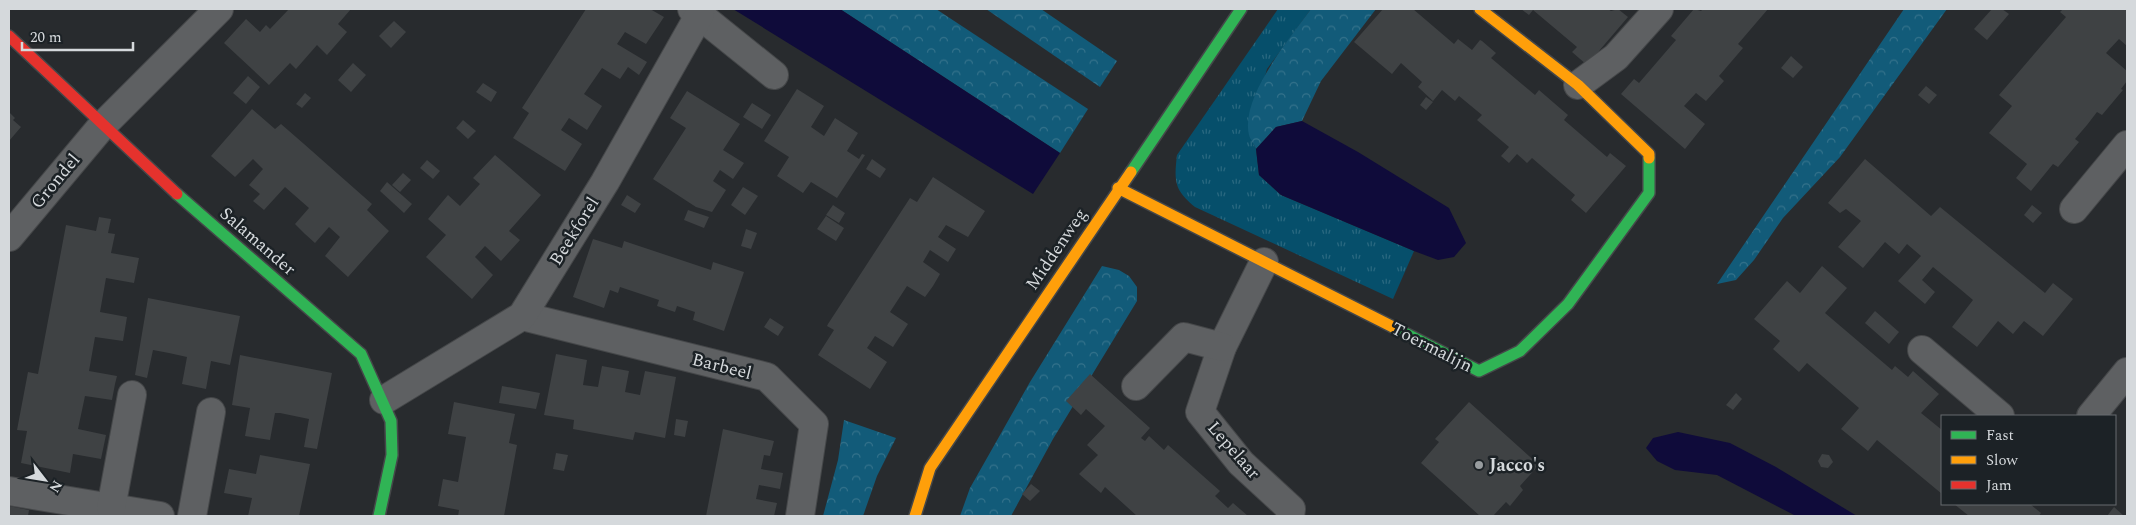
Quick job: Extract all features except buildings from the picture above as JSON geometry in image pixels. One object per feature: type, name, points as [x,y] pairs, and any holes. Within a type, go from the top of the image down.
[{"type":"street","points":[[102,126],[219,9]]},
{"type":"street","name":"Middenweg","points":[[915,516],[930,468],[1241,9]]},
{"type":"street","name":"Toermalijn","points":[[1118,188],[1479,371],[1520,352],[1568,304],[1648,193],[1649,154],[1578,85],[1480,9]]},
{"type":"street","points":[[1578,85],[1616,56],[1658,9]]},
{"type":"street","points":[[696,11],[774,75]]},
{"type":"street","name":"Beekforel","points":[[384,400],[522,316],[605,182],[696,11]]},
{"type":"street","name":"Salamander","points":[[9,36],[161,180],[361,354],[384,400],[391,421],[392,455],[380,516]]},
{"type":"street","name":"Grondel","points":[[9,237],[102,126]]},
{"type":"street","points":[[2074,210],[2127,145]]},
{"type":"street","name":"Lepelaar","points":[[1264,262],[1222,347],[1200,412],[1241,463],[1291,509],[1290,516]]},
{"type":"street","name":"Barbeel","points":[[522,316],[767,377],[814,424],[800,516]]},
{"type":"street","points":[[1136,386],[1184,337],[1222,347]]},
{"type":"street","points":[[1922,350],[1999,415]]},
{"type":"street","points":[[2091,415],[2127,372]]},
{"type":"street","points":[[111,508],[132,395]]},
{"type":"street","points":[[192,516],[211,412]]},
{"type":"street","points":[[9,491],[160,516]]},
{"type":"green space","points":[[840,9],[936,9],[1088,109],[1060,153]]},
{"type":"green space","points":[[986,9],[1041,9],[1117,61],[1100,87]]},
{"type":"green space","points":[[1278,9],[1311,9],[1267,69],[1249,134],[1256,149],[1259,175],[1281,195],[1414,251],[1393,299],[1195,207],[1179,190],[1176,178],[1177,155]]},
{"type":"green space","points":[[1311,9],[1376,9],[1321,81],[1302,121],[1276,127],[1256,149],[1249,135],[1248,120],[1252,103],[1269,69]]},
{"type":"green space","points":[[1904,9],[1947,9],[1840,157],[1783,218],[1754,260],[1736,280],[1717,284]]},
{"type":"green space","points":[[1102,266],[1119,270],[1129,276],[1137,287],[1137,301],[1053,439],[1011,516],[960,516],[970,488],[1030,382]]},
{"type":"green space","points":[[844,420],[896,438],[877,476],[863,516],[823,516],[838,460]]},
{"type":"shaded area","points":[[733,9],[840,9],[1060,153],[1033,194]]},
{"type":"shaded area","points":[[1302,121],[1358,152],[1449,208],[1466,243],[1454,257],[1438,260],[1281,195],[1259,175],[1256,149],[1276,127]]},
{"type":"shaded area","points":[[1678,432],[1730,443],[1776,467],[1857,516],[1796,516],[1717,475],[1675,470],[1657,461],[1646,448],[1653,438]]},
{"type":"traffic: fast","points":[[1131,172],[1241,9]]},
{"type":"traffic: fast","points":[[1393,327],[1479,371],[1520,351],[1568,304],[1649,193],[1649,158]]},
{"type":"traffic: fast","points":[[177,194],[361,354],[391,421],[392,455],[379,516]]},
{"type":"traffic: slow","points":[[1480,9],[1578,85],[1649,154],[1649,158]]},
{"type":"traffic: slow","points":[[915,516],[930,468],[1131,172]]},
{"type":"traffic: slow","points":[[1118,188],[1393,327]]},
{"type":"traffic: jam","points":[[9,36],[177,194]]},
{"type":"place","name":"Jacco's","points":[[1479,465]]}]
